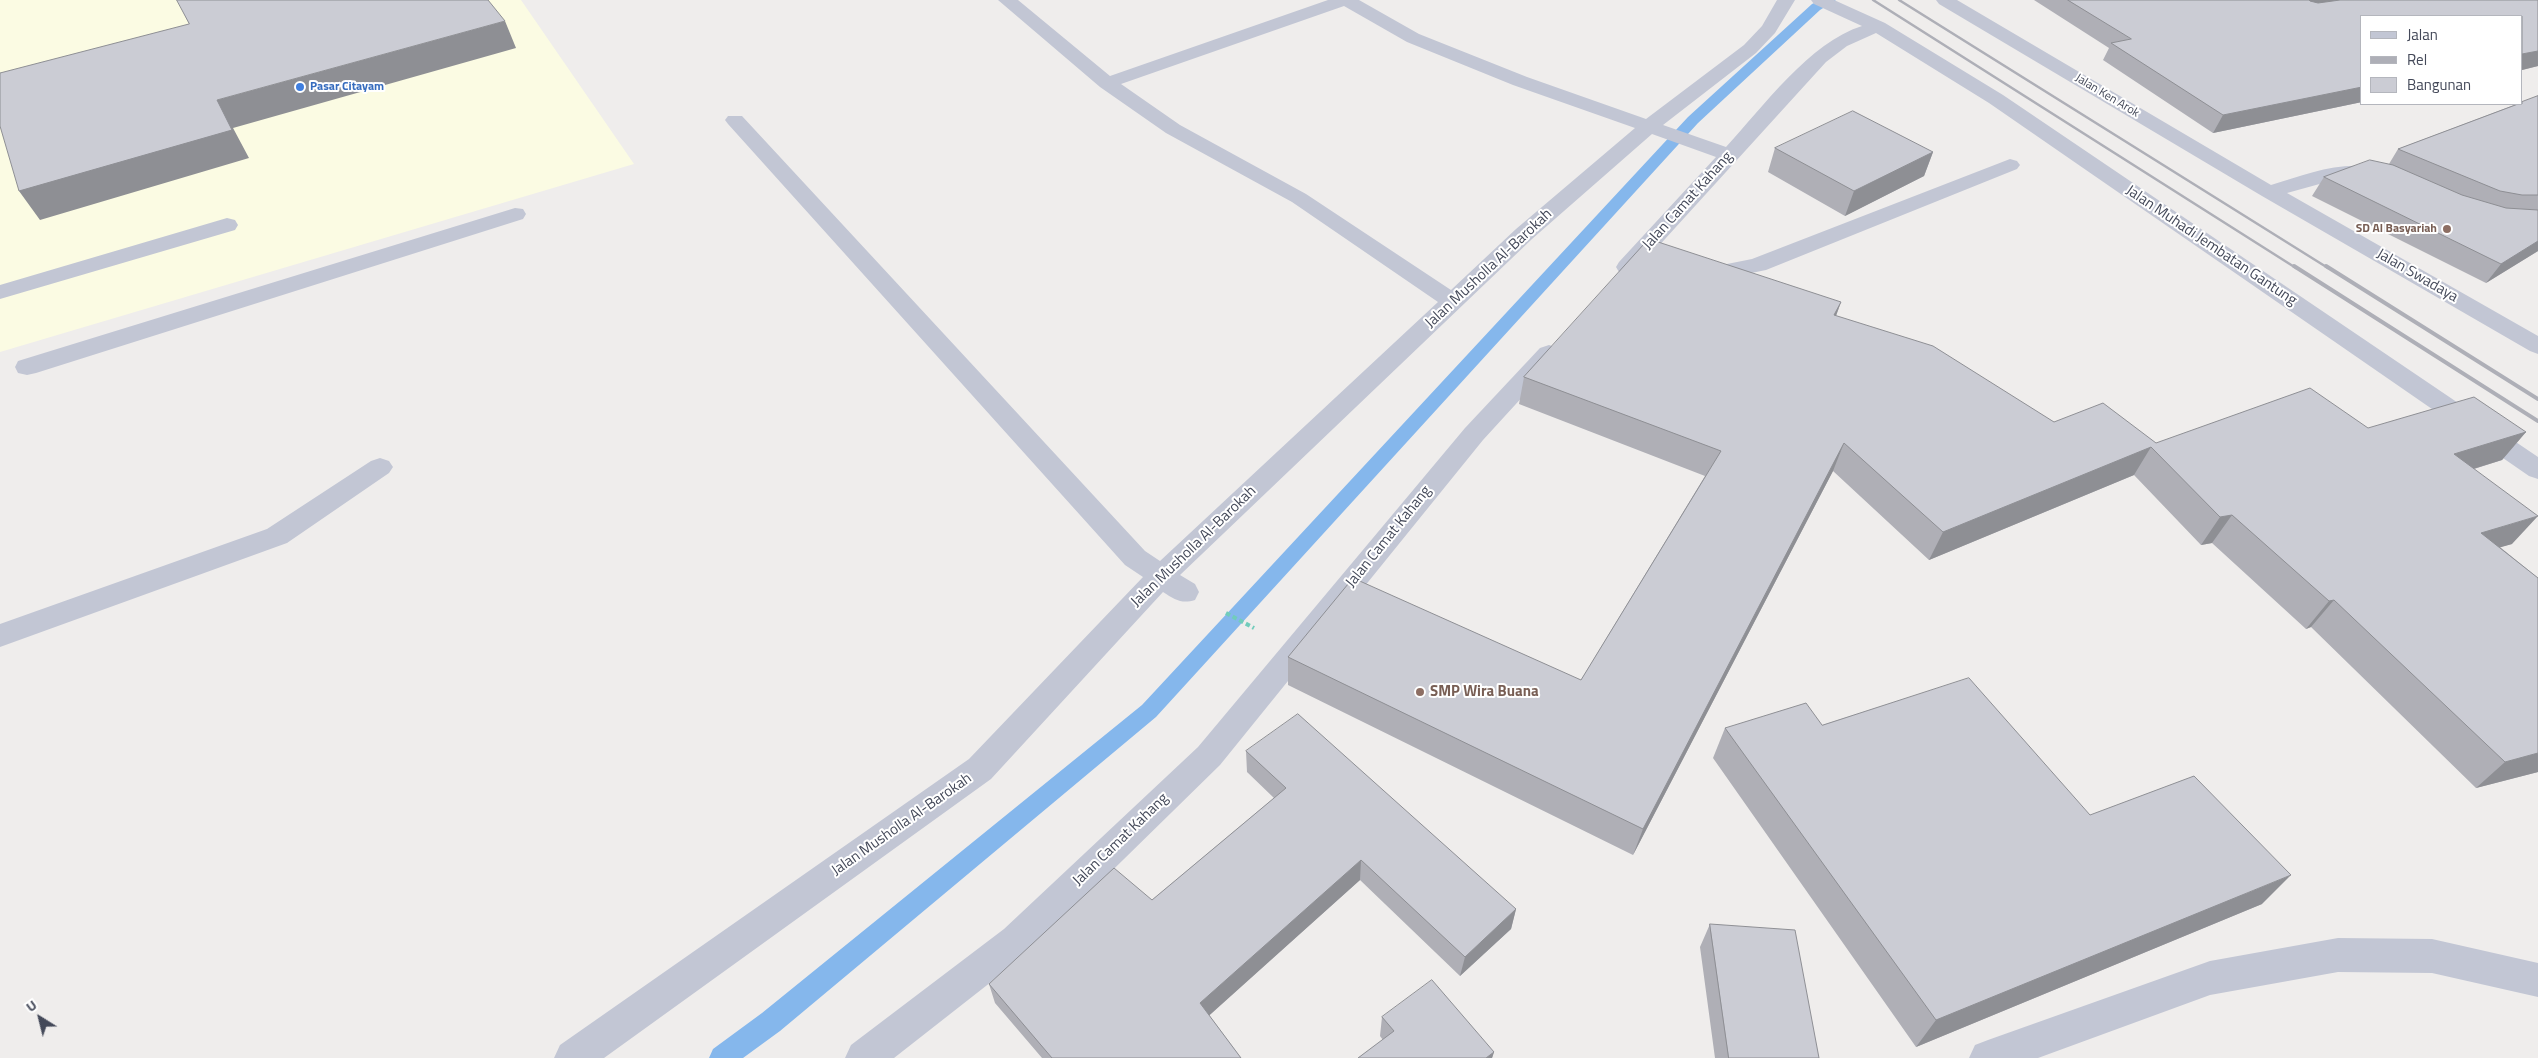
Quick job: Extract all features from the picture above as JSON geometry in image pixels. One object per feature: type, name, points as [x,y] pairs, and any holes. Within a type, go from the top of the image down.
[{"type":"street","points":[[1007,0],[1107,83],[1172,129],[1299,198],[1453,301]]},
{"type":"street","points":[[1107,83],[1346,0],[1413,38],[1520,81],[1726,154]]},
{"type":"street","name":"Jalan Musholla Al-Barokah","points":[[573,1058],[980,769],[1161,576],[1524,234],[1657,130],[1750,48],[1769,29],[1786,0]]},
{"type":"street","name":"Jalan Ken Arok","points":[[1945,0],[2269,192]]},
{"type":"street","name":"Jalan Muhadi Jembatan Gantung","points":[[1827,3],[1879,27],[2005,105],[2538,470]]},
{"type":"street","name":"Jalan Camat Kahang","points":[[1607,289],[1650,255],[1726,154],[1835,43],[1852,34],[1879,27]]},
{"type":"street","points":[[735,120],[1135,558],[1185,592]]},
{"type":"street","points":[[1688,266],[1717,273],[1758,265],[2010,165]]},
{"type":"street","points":[[2269,192],[2340,171],[2358,170],[2392,179]]},
{"type":"street","name":"Jalan Swadaya","points":[[2269,192],[2538,346]]},
{"type":"street","points":[[27,367],[515,214]]},
{"type":"street","points":[[0,292],[227,225]]},
{"type":"street","name":"Jalan Camat Kahang","points":[[864,1058],[1016,941],[1209,756],[1474,434],[1567,332]]},
{"type":"street","points":[[0,636],[277,536],[380,467]]},
{"type":"street","points":[[1988,1058],[2210,978],[2338,955],[2432,956],[2538,980]]},
{"type":"shaded area","points":[[0,0],[521,0],[634,164],[0,352]]},
{"type":"building","points":[[177,0],[488,0],[505,21],[217,100],[232,130],[19,191],[0,126],[0,73],[189,24]]},
{"type":"building","points":[[2068,0],[2309,0],[2318,3],[2340,0],[2538,0],[2538,51],[2523,54],[2523,15],[2360,15],[2360,87],[2223,115],[2111,43],[2131,39]]},
{"type":"building","points":[[2538,96],[2538,195],[2522,195],[2500,191],[2398,149],[2515,105],[2523,105],[2523,102]]},
{"type":"building","points":[[1853,111],[1933,152],[1854,191],[1775,148]]},
{"type":"building","points":[[2370,160],[2393,165],[2462,195],[2506,208],[2538,210],[2538,241],[2501,264],[2324,177]]},
{"type":"building","points":[[1649,239],[1841,302],[1834,315],[1933,346],[2054,422],[2103,403],[2156,443],[2310,388],[2368,428],[2474,397],[2526,432],[2454,454],[2538,516],[2481,533],[2538,578],[2538,753],[2505,762],[2334,600],[2329,601],[2232,515],[2220,517],[2151,447],[1943,532],[1844,443],[1643,829],[1288,657],[1353,578],[1581,680],[1721,451],[1524,377]]},
{"type":"building","points":[[1969,678],[2090,815],[2194,776],[2291,875],[1936,1020],[1725,728],[1806,703],[1822,725]]},
{"type":"building","points":[[1298,714],[1516,909],[1465,957],[1361,860],[1200,1003],[1241,1058],[1052,1058],[989,984],[1114,868],[1152,900],[1286,788],[1246,751]]},
{"type":"building","points":[[1710,924],[1795,930],[1819,1058],[1729,1058]]},
{"type":"building","points":[[1432,980],[1494,1052],[1486,1058],[1358,1058],[1394,1031],[1382,1017]]},
{"type":"waterway","points":[[722,1058],[771,1022],[1149,711],[1693,120],[1816,7],[1830,0]]},
{"type":"railway","points":[[1873,0],[2296,268]]},
{"type":"railway","points":[[1899,0],[2328,268]]},
{"type":"railway","points":[[2294,266],[2538,421]]},
{"type":"railway","points":[[2326,266],[2538,399]]},
{"type":"place","name":"Pasar Citayam","points":[[300,87]]},
{"type":"place","name":"SD Al Basyariah","points":[[2447,229]]},
{"type":"place","name":"SMP Wira Buana","points":[[1420,692]]}]
